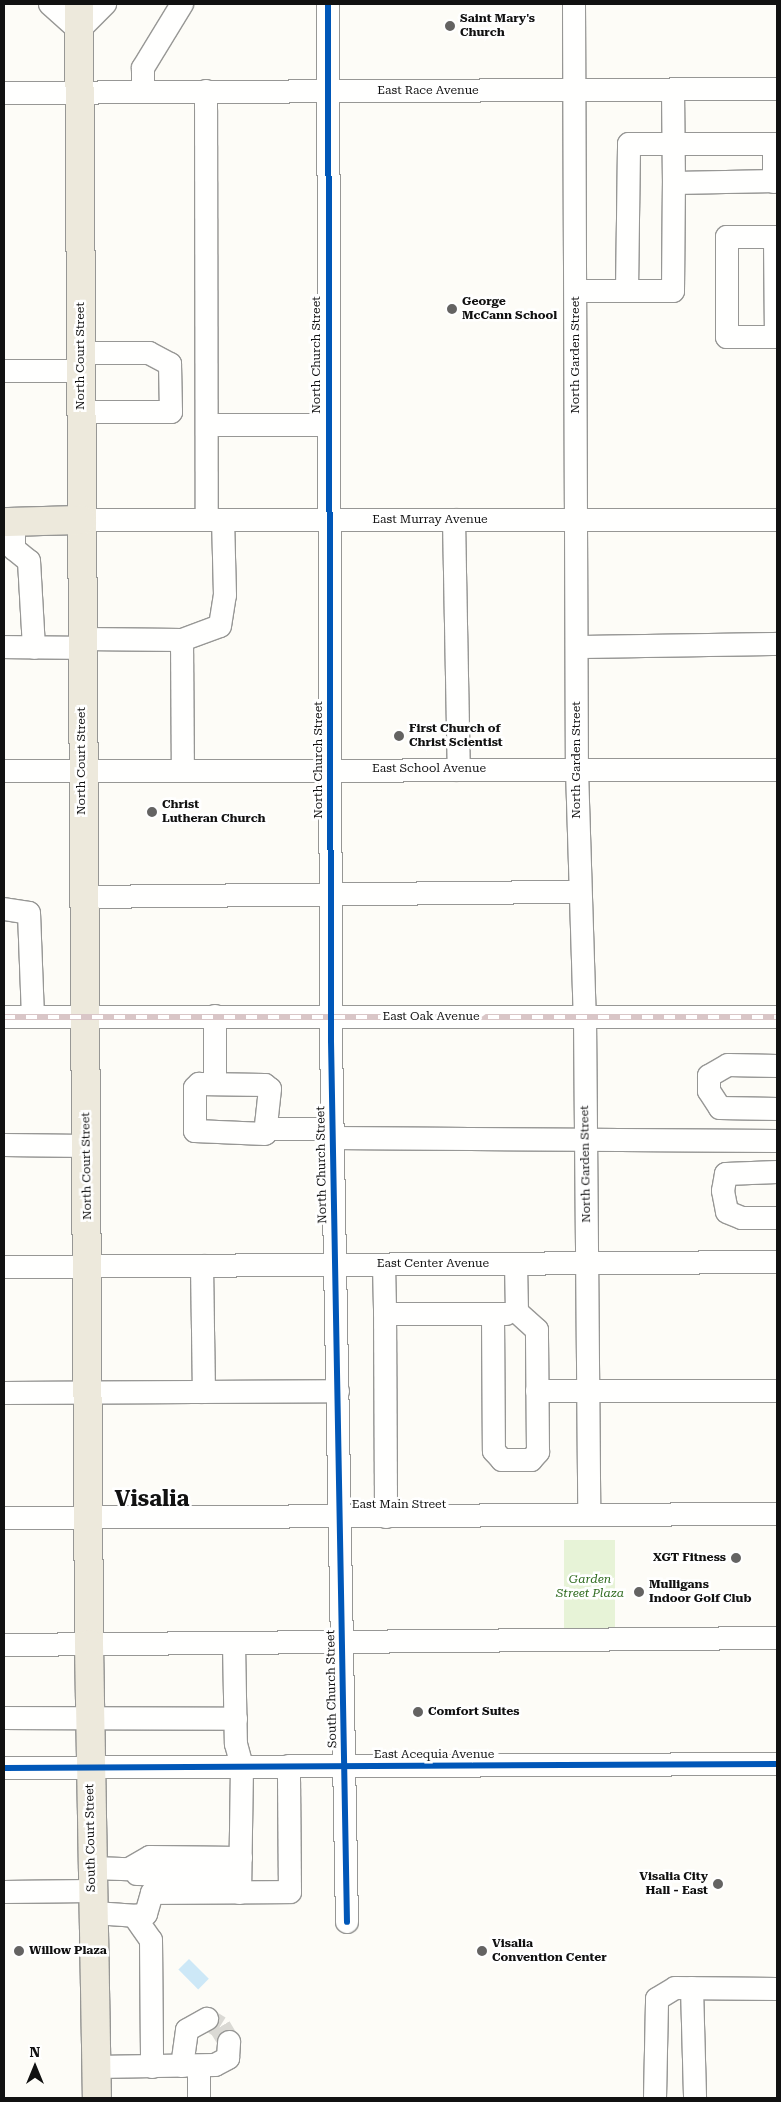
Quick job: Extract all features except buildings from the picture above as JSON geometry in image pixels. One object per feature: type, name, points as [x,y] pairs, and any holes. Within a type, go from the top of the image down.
[{"type":"main road","name":"North Court Street","points":[[78,4],[82,770],[89,1393],[88,1518]]},
{"type":"main road","points":[[9,522],[82,520]]},
{"type":"main road","name":"South Court Street","points":[[88,1518],[90,1767],[97,2098]]},
{"type":"street","points":[[50,4],[79,30],[104,4]]},
{"type":"street","points":[[143,92],[143,68],[182,4]]},
{"type":"street","name":"North Church Street","points":[[328,4],[328,520],[331,1016],[341,1516]]},
{"type":"street","name":"North Garden Street","points":[[574,4],[577,770],[579,892],[585,1018],[589,1515]]},
{"type":"street","name":"East Race Avenue","points":[[4,93],[777,89]]},
{"type":"street","points":[[576,292],[672,292],[673,90]]},
{"type":"street","points":[[4,648],[182,640],[220,626],[225,595],[215,520],[206,91]]},
{"type":"street","points":[[627,292],[629,144],[774,144],[775,182],[674,183]]},
{"type":"street","points":[[775,236],[777,337],[727,337],[727,237],[775,236]]},
{"type":"street","points":[[4,372],[149,353],[170,364],[171,412],[81,412]]},
{"type":"street","points":[[218,424],[328,425]]},
{"type":"street","name":"East Murray Avenue","points":[[82,520],[777,520]]},
{"type":"street","points":[[454,520],[459,770]]},
{"type":"street","points":[[9,522],[14,549],[30,561],[34,648]]},
{"type":"street","points":[[182,640],[183,770]]},
{"type":"street","points":[[577,648],[777,644]]},
{"type":"street","name":"East School Avenue","points":[[4,771],[331,768],[777,770]]},
{"type":"street","points":[[84,896],[579,892]]},
{"type":"street","points":[[4,909],[29,913],[33,1016]]},
{"type":"street","points":[[215,1084],[216,1016]]},
{"type":"street","name":"East Oak Avenue","points":[[4,1017],[777,1017]]},
{"type":"street","points":[[777,1066],[728,1065],[709,1076],[709,1092],[720,1108],[777,1109]]},
{"type":"street","points":[[199,1084],[265,1085],[270,1089],[269,1129],[266,1134],[195,1131],[195,1088],[199,1084]]},
{"type":"street","points":[[269,1129],[333,1134],[586,1142],[777,1141]]},
{"type":"street","points":[[4,1145],[87,1146]]},
{"type":"street","points":[[777,1172],[726,1174],[723,1191],[727,1212],[742,1218],[777,1218]]},
{"type":"street","name":"East Center Avenue","points":[[4,1267],[777,1262]]},
{"type":"street","points":[[493,1317],[494,1451],[502,1460],[531,1460],[538,1452],[537,1330],[517,1312],[516,1264]]},
{"type":"street","points":[[384,1265],[386,1517]]},
{"type":"street","points":[[202,1266],[204,1392]]},
{"type":"street","points":[[385,1310],[404,1317],[493,1317],[517,1312]]},
{"type":"street","points":[[4,1394],[338,1391]]},
{"type":"street","points":[[537,1391],[777,1391]]},
{"type":"street","name":"East Main Street","points":[[4,1518],[777,1514]]},
{"type":"street","name":"South Church Street","points":[[341,1516],[347,1922]]},
{"type":"street","points":[[4,1645],[777,1638]]},
{"type":"street","points":[[234,1644],[236,1719],[242,1767],[240,1888]]},
{"type":"street","points":[[4,1718],[236,1719]]},
{"type":"street","name":"East Acequia Avenue","points":[[4,1768],[777,1764]]},
{"type":"street","points":[[133,1870],[151,1883],[290,1892],[289,1766]]},
{"type":"street","points":[[4,1892],[93,1891],[133,1870],[216,1867],[241,1858]]},
{"type":"street","points":[[134,1916],[146,1914],[152,1893],[240,1888]]},
{"type":"street","points":[[93,1891],[134,1916],[151,1940],[152,2067]]},
{"type":"street","points":[[655,2098],[657,2000],[675,1988],[777,1989]]},
{"type":"street","points":[[692,1988],[695,2098]]},
{"type":"street","points":[[199,2098],[191,2066],[186,2030],[207,2019]]},
{"type":"street","points":[[96,2067],[191,2066],[222,2063],[228,2058],[229,2042]]},
{"type":"green space","name":"Garden Street Plaza","points":[[564,1540],[615,1540],[615,1633],[564,1633]]},
{"type":"water","points":[[189,1959],[209,1979],[198,1989],[178,1970]]},
{"type":"tunnel","points":[[207,2019],[220,2027],[229,2042]]},
{"type":"railway","points":[[4,1017],[777,1017]]},
{"type":"cycle path","points":[[328,4],[331,1041],[347,1922]]},
{"type":"cycle path","points":[[4,1768],[777,1764]]},
{"type":"place","name":"Saint Mary's Church","points":[[450,26]]},
{"type":"place","name":"George McCann School","points":[[452,309]]},
{"type":"place","name":"First Church of Christ Scientist","points":[[399,736]]},
{"type":"place","name":"Christ Lutheran Church","points":[[152,812]]},
{"type":"place","name":"XGT Fitness","points":[[736,1558]]},
{"type":"place","name":"Mulligans Indoor Golf Club","points":[[639,1592]]},
{"type":"place","name":"Comfort Suites","points":[[418,1712]]},
{"type":"place","name":"Visalia City Hall - East","points":[[718,1884]]},
{"type":"place","name":"Willow Plaza","points":[[19,1951]]},
{"type":"place","name":"Visalia Convention Center","points":[[482,1951]]},
{"type":"district","name":"Visalia","points":[[152,1499]]}]
